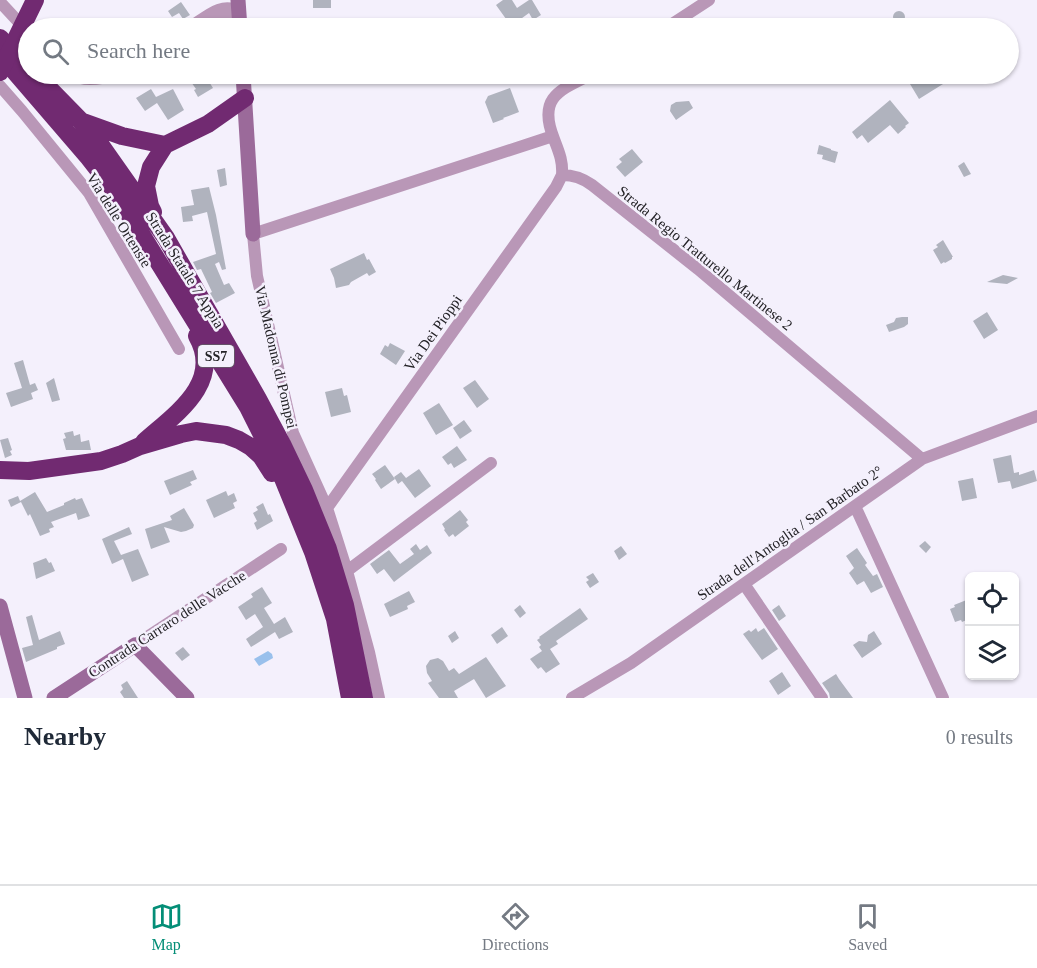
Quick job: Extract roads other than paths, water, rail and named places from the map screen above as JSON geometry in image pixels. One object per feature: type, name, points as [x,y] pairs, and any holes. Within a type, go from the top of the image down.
[{"type":"highway","points":[[26,18],[35,0]]},
{"type":"highway","points":[[0,72],[18,35]]},
{"type":"highway","points":[[0,38],[18,57]]},
{"type":"highway","name":"Strada Statale 7 Appia","points":[[0,57],[18,75]]},
{"type":"highway","name":"Strada Statale 7 Appia","points":[[25,84],[114,190],[248,407],[280,471],[313,552],[335,619],[350,698]]},
{"type":"highway","name":"Strada Statale 7 Appia","points":[[45,84],[81,121],[102,147],[166,238],[282,444],[328,549],[345,605],[364,698]]},
{"type":"highway","points":[[166,238],[150,206],[146,186],[151,167],[165,145],[208,124],[245,98]]},
{"type":"highway","points":[[81,121],[122,136],[165,145]]},
{"type":"highway","points":[[137,227],[157,267],[201,343],[204,358],[203,374],[197,392],[185,406],[140,446]]},
{"type":"highway","points":[[0,470],[28,471],[100,461],[140,446],[196,431],[226,435],[251,447],[269,467],[298,529],[313,552]]},
{"type":"street","points":[[202,18],[221,0]]},
{"type":"street","points":[[681,18],[709,0]]},
{"type":"street","points":[[0,2],[18,21]]},
{"type":"street","points":[[206,18],[223,7],[239,6]]},
{"type":"street","points":[[220,18],[239,6]]},
{"type":"street","name":"Via Madonna di Pompei","points":[[244,84],[257,276],[293,433],[327,508],[347,571],[379,698]]},
{"type":"street","points":[[562,175],[561,154],[548,123],[548,108],[551,101],[574,84]]},
{"type":"street","name":"Via delle Ortensie","points":[[0,86],[89,193],[179,350]]},
{"type":"street","points":[[253,234],[553,136]]},
{"type":"street","name":"Strada Regio Tratturello Martinese 2","points":[[562,175],[573,175],[601,192],[698,269],[922,459]]},
{"type":"street","name":"Via Dei Pioppi","points":[[327,508],[556,187],[562,175]]},
{"type":"street","name":"Strada dell'Antoglia / San Barbato 2°","points":[[572,698],[631,663],[922,459],[1037,416]]},
{"type":"street","points":[[347,571],[491,464]]},
{"type":"street","points":[[855,506],[943,698]]},
{"type":"street","name":"Contrada Carraro delle Vacche","points":[[54,698],[280,549]]},
{"type":"street","points":[[744,584],[822,698]]},
{"type":"street","points":[[0,606],[25,698]]},
{"type":"street","points":[[135,645],[188,698]]},
{"type":"water","points":[[268,651],[273,658],[259,666],[254,659]]}]
